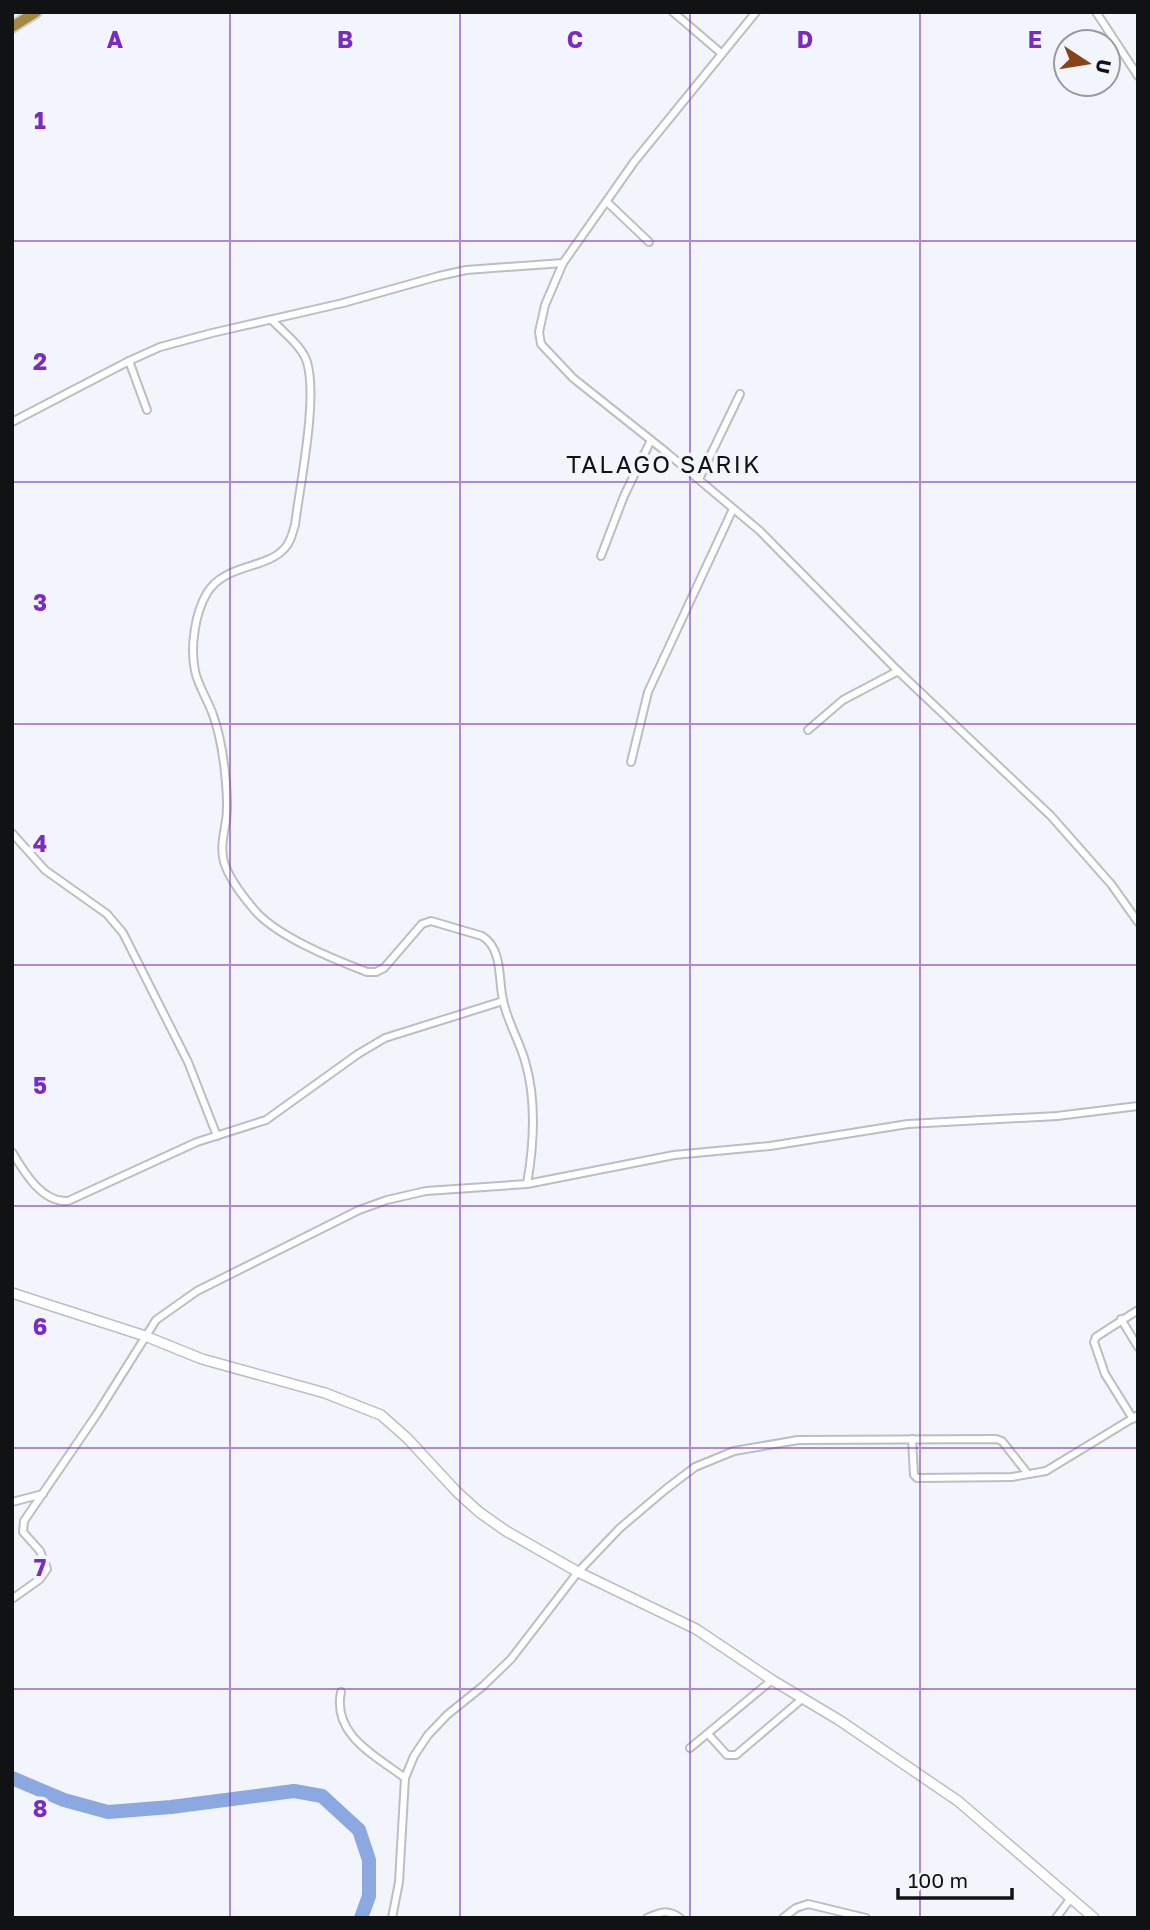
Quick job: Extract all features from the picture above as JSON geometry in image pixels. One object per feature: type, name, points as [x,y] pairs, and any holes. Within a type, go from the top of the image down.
[{"type":"highway","points":[[12,27],[36,12]]},
{"type":"street","points":[[673,12],[721,54]]},
{"type":"street","points":[[756,12],[634,162],[563,263],[545,305],[539,332],[541,344],[573,378],[760,531],[898,671],[1051,816],[1111,884],[1138,922]]},
{"type":"street","points":[[1096,12],[1138,76]]},
{"type":"street","points":[[607,202],[649,242]]},
{"type":"street","points":[[12,422],[160,347],[466,270],[563,263]]},
{"type":"street","points":[[272,320],[302,351],[307,360],[310,381],[295,525],[290,542],[282,552],[236,570],[208,590],[195,627],[195,671],[213,715],[225,764],[227,818],[222,849],[223,862],[231,878],[266,923],[286,936],[367,972],[384,968],[422,924],[431,921],[489,940],[496,950],[503,1001],[528,1072],[534,1135],[527,1184]]},
{"type":"street","points":[[129,361],[147,410]]},
{"type":"street","points":[[699,479],[740,394]]},
{"type":"street","points":[[601,556],[624,496],[651,440]]},
{"type":"street","points":[[631,762],[649,692],[733,509]]},
{"type":"street","points":[[808,730],[844,700],[898,671]]},
{"type":"street","points":[[12,833],[45,870],[107,914],[123,933],[188,1062],[217,1136]]},
{"type":"street","points":[[12,1152],[26,1175],[49,1196],[68,1201],[155,1160],[273,1116],[358,1054],[385,1038],[503,1001]]},
{"type":"street","points":[[12,1599],[40,1579],[47,1569],[40,1551],[23,1532],[24,1521],[97,1414],[156,1320],[197,1291],[359,1210],[426,1191],[527,1184],[674,1155],[770,1146],[908,1124],[1057,1116],[1138,1106]]},
{"type":"street","points":[[12,1293],[145,1336],[202,1359],[369,1408],[407,1438],[479,1512],[506,1531],[578,1572],[696,1629],[772,1681],[839,1720],[958,1801],[1094,1918]]},
{"type":"street","points":[[912,1439],[914,1475],[922,1479],[1046,1471],[1135,1417],[1105,1374],[1094,1345],[1096,1337],[1138,1310]]},
{"type":"street","points":[[1121,1319],[1138,1347]]},
{"type":"street","points":[[392,1918],[399,1882],[405,1778],[414,1756],[428,1735],[511,1659],[578,1572],[620,1528],[695,1467],[734,1451],[798,1440],[996,1439],[1002,1441],[1028,1474]]},
{"type":"street","points":[[12,1502],[43,1494]]},
{"type":"street","points":[[690,1748],[772,1681]]},
{"type":"street","points":[[341,1692],[339,1704],[343,1723],[362,1748],[405,1778]]},
{"type":"street","points":[[708,1734],[727,1755],[736,1755],[802,1699]]},
{"type":"street","points":[[1056,1918],[1071,1898]]},
{"type":"street","points":[[783,1918],[808,1904],[866,1918]]},
{"type":"street","points":[[647,1918],[663,1911],[673,1912],[680,1918]]},
{"type":"waterway","points":[[12,1778],[64,1800],[108,1812],[294,1791],[322,1796],[359,1830],[369,1860],[369,1896],[361,1918]]},
{"type":"district","name":"TALAGO SARIK","points":[[664,463]]}]
